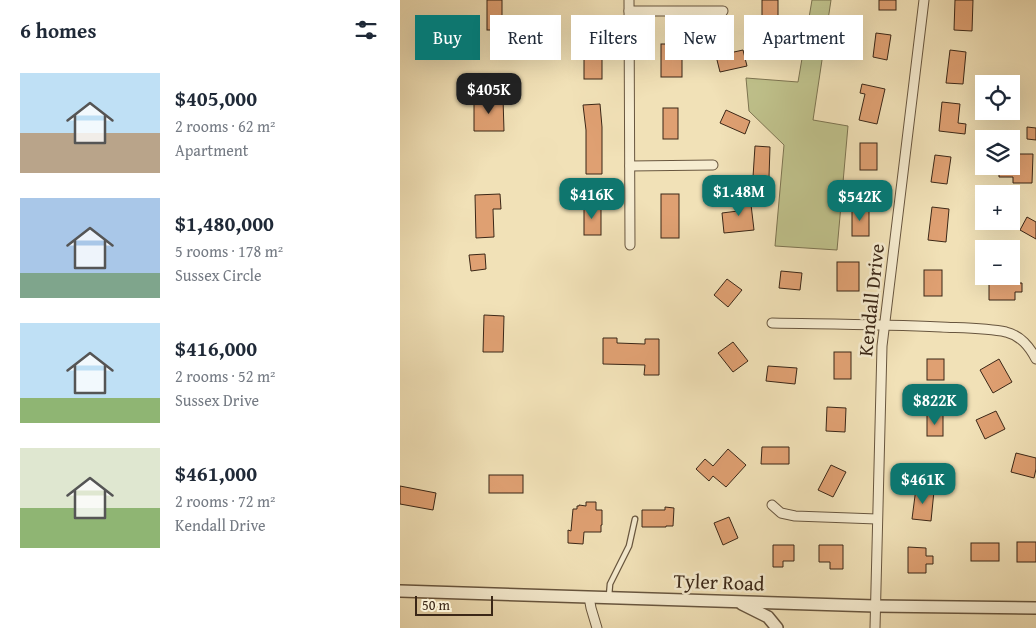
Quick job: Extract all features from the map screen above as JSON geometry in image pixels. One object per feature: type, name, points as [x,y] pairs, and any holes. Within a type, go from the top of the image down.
[{"type":"street","points":[[629,0],[630,245]]},
{"type":"street","name":"Kendall Drive","points":[[875,628],[874,606],[882,346],[924,0]]},
{"type":"street","points":[[629,11],[723,11]]},
{"type":"street","points":[[630,166],[713,165]]},
{"type":"street","points":[[772,323],[885,324],[1006,332],[1024,341],[1036,359]]},
{"type":"street","points":[[772,505],[781,513],[796,516],[877,520]]},
{"type":"street","name":"Tyler Road","points":[[400,591],[874,606],[1036,608]]},
{"type":"street","points":[[589,597],[597,628]]},
{"type":"street","points":[[738,602],[768,617],[777,628]]},
{"type":"lane","points":[[609,598],[610,584],[630,546],[635,519]]},
{"type":"green space","points":[[812,0],[831,0],[829,15],[809,15]]},
{"type":"green space","points":[[802,60],[822,60],[813,120],[848,126],[837,250],[775,246],[784,145],[749,111],[746,78],[798,82]]},
{"type":"building","points":[[487,0],[502,0],[502,15],[490,15],[490,30],[487,30]]},
{"type":"building","points":[[762,0],[778,0],[778,15],[762,15]]},
{"type":"building","points":[[879,0],[896,0],[896,10],[879,10]]},
{"type":"building","points":[[955,0],[973,0],[972,31],[954,30]]},
{"type":"building","points":[[876,33],[891,35],[887,60],[873,57]]},
{"type":"building","points":[[661,44],[665,44],[665,60],[682,60],[682,77],[661,77]]},
{"type":"building","points":[[743,50],[747,66],[720,72],[717,60],[734,60],[734,52]]},
{"type":"building","points":[[950,50],[966,52],[963,84],[946,83]]},
{"type":"building","points":[[584,60],[602,60],[602,79],[584,79]]},
{"type":"building","points":[[862,84],[885,89],[877,124],[859,120],[865,94],[860,93]]},
{"type":"building","points":[[474,98],[503,98],[504,131],[474,131]]},
{"type":"building","points":[[942,102],[960,104],[958,123],[966,124],[965,134],[939,131]]},
{"type":"building","points":[[600,104],[602,174],[586,174],[586,130],[583,105]]},
{"type":"building","points":[[663,108],[678,108],[678,139],[663,139]]},
{"type":"building","points":[[726,110],[750,121],[745,134],[720,123]]},
{"type":"building","points":[[1027,127],[1036,128],[1036,140],[1027,139]]},
{"type":"building","points":[[860,143],[877,143],[877,170],[860,170]]},
{"type":"building","points":[[755,146],[770,147],[769,177],[753,177]]},
{"type":"building","points":[[1020,154],[1033,154],[1032,183],[1013,183],[1013,177],[999,177],[999,175],[1020,175]]},
{"type":"building","points":[[935,155],[951,157],[947,184],[931,182]]},
{"type":"building","points":[[500,194],[501,209],[493,209],[494,237],[476,238],[475,195]]},
{"type":"building","points":[[661,194],[679,194],[679,238],[661,238]]},
{"type":"building","points":[[750,196],[754,230],[724,233],[722,213],[738,211],[736,198]]},
{"type":"building","points":[[584,204],[601,204],[601,235],[584,235]]},
{"type":"building","points":[[852,207],[869,207],[869,236],[852,236]]},
{"type":"building","points":[[932,207],[949,209],[946,242],[928,240]]},
{"type":"building","points":[[1027,217],[1036,222],[1036,239],[1020,230]]},
{"type":"building","points":[[485,254],[486,269],[471,271],[469,255]]},
{"type":"building","points":[[837,262],[859,262],[859,291],[837,291]]},
{"type":"building","points":[[924,270],[942,270],[942,296],[924,296]]},
{"type":"building","points":[[781,271],[802,273],[800,290],[779,288]]},
{"type":"building","points":[[727,279],[742,290],[728,307],[714,295]]},
{"type":"building","points":[[1022,283],[1022,292],[1015,292],[1015,300],[989,300],[989,285],[1020,285]]},
{"type":"building","points":[[484,315],[504,316],[503,352],[483,352]]},
{"type":"building","points":[[603,338],[617,338],[617,343],[645,344],[645,339],[659,339],[659,375],[644,375],[645,365],[603,364]]},
{"type":"building","points":[[733,342],[748,361],[733,372],[718,353]]},
{"type":"building","points":[[834,352],[851,352],[851,379],[834,379]]},
{"type":"building","points":[[927,359],[944,359],[944,380],[927,380]]},
{"type":"building","points":[[999,359],[1012,382],[993,393],[980,370]]},
{"type":"building","points":[[768,366],[797,368],[795,384],[766,381]]},
{"type":"building","points":[[827,407],[846,408],[845,432],[826,431]]},
{"type":"building","points":[[996,411],[1005,429],[985,439],[976,420]]},
{"type":"building","points":[[927,415],[943,415],[943,436],[927,436]]},
{"type":"building","points":[[762,447],[789,447],[789,464],[761,464]]},
{"type":"building","points":[[728,449],[746,465],[726,487],[713,476],[709,481],[696,469],[705,459],[713,466]]},
{"type":"building","points":[[1016,453],[1036,458],[1034,478],[1011,472]]},
{"type":"building","points":[[831,465],[846,472],[833,497],[818,490]]},
{"type":"building","points":[[489,475],[523,475],[523,493],[489,493]]},
{"type":"building","points":[[400,486],[436,493],[433,510],[400,504]]},
{"type":"building","points":[[916,488],[934,491],[931,521],[912,519]]},
{"type":"building","points":[[586,502],[596,502],[596,510],[602,510],[601,532],[584,532],[583,544],[568,543],[568,530],[571,531],[573,509],[577,509],[579,505],[586,506]]},
{"type":"building","points":[[665,507],[674,508],[673,526],[642,527],[642,510],[665,510]]},
{"type":"building","points":[[729,517],[738,538],[723,545],[714,523]]},
{"type":"building","points":[[1017,542],[1036,542],[1036,562],[1017,562]]},
{"type":"building","points":[[971,543],[999,543],[999,561],[971,561]]},
{"type":"building","points":[[773,545],[794,545],[794,561],[783,561],[783,567],[773,567]]},
{"type":"building","points":[[819,545],[843,545],[843,569],[830,569],[830,562],[819,562]]},
{"type":"building","points":[[908,547],[926,548],[926,556],[933,556],[933,564],[926,564],[926,573],[908,573]]}]
